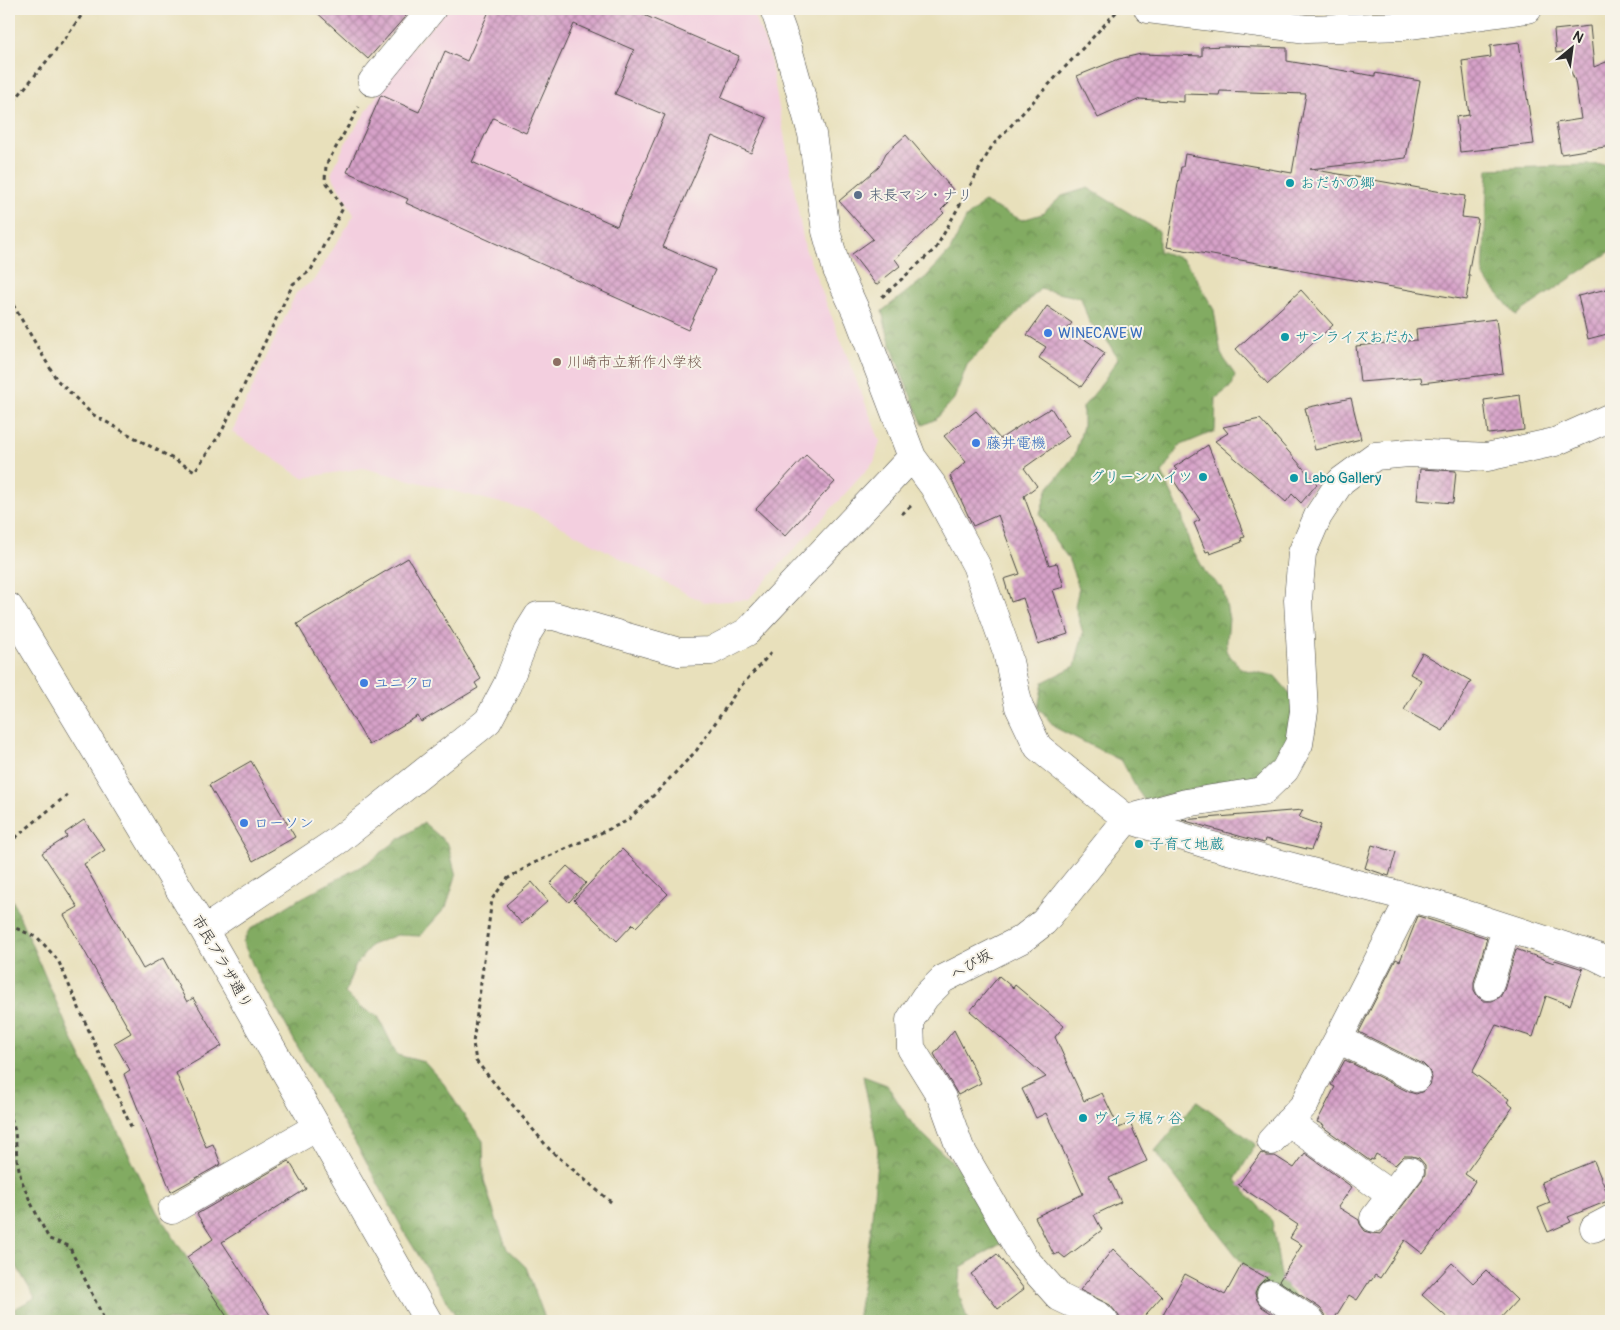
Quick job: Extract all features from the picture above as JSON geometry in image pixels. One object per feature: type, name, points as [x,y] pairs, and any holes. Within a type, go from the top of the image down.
[{"type":"street","points":[[372,82],[432,9]]},
{"type":"street","points":[[774,9],[787,45],[812,134],[826,231],[837,270],[859,318],[912,457],[934,488],[976,565],[1007,652],[1019,706],[1038,747],[1127,819],[1209,845],[1437,905],[1595,956],[1611,964]]},
{"type":"street","points":[[1148,9],[1183,11],[1307,29],[1404,26],[1528,9]]},
{"type":"street","points":[[1127,819],[1186,802],[1263,791],[1284,770],[1299,744],[1304,712],[1298,600],[1302,553],[1318,516],[1341,481],[1375,456],[1409,453],[1487,457],[1555,442],[1611,417]]},
{"type":"street","points":[[204,930],[340,839],[488,721],[507,685],[528,632],[538,616],[554,616],[679,652],[711,651],[747,632],[912,457]]},
{"type":"street","name":"市民プラザ通り","points":[[9,607],[204,930],[428,1321]]},
{"type":"street","name":"へび坂","points":[[953,1139],[942,1098],[910,1047],[909,1017],[923,994],[1025,934],[1127,819]]},
{"type":"street","points":[[1391,1195],[1280,1131],[1305,1104],[1410,898]]},
{"type":"street","points":[[1489,986],[1506,928]]},
{"type":"street","points":[[1338,1039],[1416,1078]]},
{"type":"street","points":[[942,1098],[960,1148],[1024,1258],[1059,1297],[1099,1316],[1104,1321]]},
{"type":"street","points":[[172,1210],[317,1127]]},
{"type":"street","points":[[1374,1218],[1410,1171]]},
{"type":"street","points":[[1270,1294],[1311,1321]]},
{"type":"path","points":[[9,107],[64,40],[86,9]]},
{"type":"path","points":[[859,318],[936,248],[992,146],[1120,9]]},
{"type":"path","points":[[9,298],[57,380],[92,414],[195,471],[222,431],[293,284],[312,270],[343,208],[325,180],[326,165],[372,82]]},
{"type":"path","points":[[895,519],[934,488]]},
{"type":"path","points":[[611,1202],[550,1150],[476,1061],[473,1043],[492,899],[506,880],[532,864],[627,821],[654,796],[696,750],[739,688],[774,650]]},
{"type":"path","points":[[9,843],[67,795]]},
{"type":"path","points":[[9,925],[38,938],[58,960],[132,1129]]},
{"type":"path","points":[[9,1110],[14,1131],[17,1159],[30,1201],[49,1240],[69,1246],[105,1321]]},
{"type":"shaded area","name":"川崎市立新作小学校","points":[[448,9],[752,9],[769,53],[805,248],[880,441],[874,462],[748,600],[704,602],[532,511],[363,468],[303,478],[232,432],[296,293],[314,280],[354,215],[331,174],[346,142],[379,92],[384,78]]},
{"type":"green space","points":[[1611,164],[1611,251],[1516,315],[1483,276],[1488,169]]},
{"type":"green space","points":[[1088,188],[1159,231],[1159,251],[1182,259],[1191,269],[1214,310],[1221,354],[1235,375],[1232,386],[1216,398],[1215,431],[1179,446],[1162,473],[1182,516],[1190,545],[1207,575],[1223,589],[1229,619],[1226,651],[1241,669],[1275,676],[1293,697],[1293,724],[1277,764],[1255,777],[1144,800],[1122,761],[1056,728],[1038,708],[1043,682],[1075,666],[1083,633],[1075,606],[1079,588],[1068,558],[1040,514],[1047,490],[1075,455],[1083,426],[1083,407],[1098,389],[1118,359],[1105,337],[1089,322],[1081,298],[1040,289],[967,365],[954,399],[936,419],[923,425],[894,354],[882,311],[926,277],[950,251],[966,218],[984,202],[1022,220],[1042,214],[1062,196]]},
{"type":"green space","points":[[424,823],[448,844],[456,876],[446,907],[420,936],[397,935],[371,945],[354,968],[345,993],[361,1008],[378,1016],[397,1055],[424,1062],[444,1084],[483,1141],[484,1180],[494,1213],[507,1249],[526,1267],[546,1321],[459,1321],[406,1235],[359,1149],[304,1058],[255,970],[243,942],[249,930],[294,902],[369,862]]},
{"type":"green space","points":[[9,892],[73,1041],[157,1212],[228,1321],[19,1321],[14,1309],[35,1298],[9,1253]]},
{"type":"green space","points":[[863,1076],[887,1085],[913,1125],[967,1176],[1004,1242],[961,1267],[959,1294],[968,1321],[857,1321],[871,1228],[878,1150]]},
{"type":"green space","points":[[1197,1101],[1256,1144],[1235,1180],[1272,1221],[1282,1282],[1319,1321],[1242,1321],[1249,1272],[1155,1151]]},
{"type":"building","points":[[313,9],[412,9],[368,59]]},
{"type":"building","points":[[490,9],[630,9],[739,56],[721,98],[767,118],[751,153],[712,136],[663,247],[715,270],[688,330],[406,203],[408,199],[347,172],[381,95],[419,112],[445,51],[467,61]],"holes":[[[574,24],[634,50],[615,94],[665,115],[617,226],[472,162],[493,118],[526,133]]]},
{"type":"building","points":[[1590,26],[1594,67],[1611,60],[1611,146],[1561,154],[1556,123],[1581,119],[1575,81],[1563,52],[1556,53],[1554,30]]},
{"type":"building","points":[[1519,42],[1534,144],[1460,152],[1456,117],[1469,115],[1462,61],[1491,57],[1490,46]]},
{"type":"building","name":"おだかの郷","points":[[1202,47],[1287,48],[1287,61],[1375,76],[1375,73],[1420,81],[1406,158],[1310,169],[1465,196],[1462,217],[1478,219],[1468,275],[1470,275],[1466,300],[1167,247],[1185,154],[1292,173],[1306,94],[1220,91],[1219,95],[1184,94],[1184,102],[1140,99],[1098,118],[1077,76],[1119,59],[1141,54],[1202,56]]},
{"type":"building","points":[[906,135],[954,191],[945,200],[948,203],[941,210],[944,213],[895,259],[900,266],[876,285],[852,254],[873,239],[839,201],[879,167],[886,153]]},
{"type":"building","points":[[1611,288],[1611,333],[1588,339],[1578,296]]},
{"type":"building","name":"サンライズおだか","points":[[1301,290],[1333,325],[1268,384],[1236,349]]},
{"type":"building","points":[[1047,306],[1072,323],[1068,328],[1105,353],[1081,387],[1039,358],[1046,347],[1027,335]]},
{"type":"building","points":[[1496,319],[1503,373],[1422,383],[1421,377],[1360,382],[1356,346],[1417,340],[1416,329]]},
{"type":"building","points":[[1520,395],[1524,430],[1488,434],[1484,400]]},
{"type":"building","points":[[1351,398],[1361,439],[1315,450],[1305,408]]},
{"type":"building","points":[[1051,408],[1069,436],[1024,468],[1037,486],[1024,496],[1049,565],[1057,563],[1064,587],[1053,590],[1068,634],[1038,644],[1023,598],[1011,602],[1004,579],[1020,574],[998,515],[973,526],[950,476],[966,462],[944,436],[976,411],[1000,439]]},
{"type":"building","points":[[1260,419],[1317,484],[1301,503],[1292,494],[1286,502],[1215,441],[1228,433],[1223,427]]},
{"type":"building","points":[[1208,445],[1245,537],[1241,538],[1242,542],[1210,554],[1209,551],[1206,552],[1194,523],[1200,520],[1170,475],[1177,470],[1174,467]]},
{"type":"building","points":[[806,455],[835,482],[785,536],[756,509]]},
{"type":"building","points":[[1420,469],[1456,471],[1453,503],[1417,500]]},
{"type":"building","points":[[408,558],[481,679],[475,683],[478,688],[421,722],[418,716],[369,745],[297,624]]},
{"type":"building","points":[[1422,653],[1471,681],[1443,731],[1404,710],[1421,680],[1410,674]]},
{"type":"building","points":[[251,761],[295,837],[253,861],[209,785]]},
{"type":"building","points":[[1303,810],[1299,817],[1321,825],[1311,850],[1265,839],[1264,843],[1182,820]]},
{"type":"building","points":[[84,820],[105,850],[84,864],[143,969],[163,958],[187,1002],[193,998],[222,1046],[176,1073],[206,1147],[213,1144],[221,1164],[171,1192],[124,1074],[130,1070],[114,1043],[131,1033],[64,915],[78,907],[42,853],[67,837],[65,833]]},
{"type":"building","points":[[1372,845],[1396,852],[1389,876],[1365,868]]},
{"type":"building","points":[[622,849],[668,894],[636,927],[633,924],[617,941],[574,900]]},
{"type":"building","points":[[567,866],[586,883],[569,902],[550,884]]},
{"type":"building","points":[[532,882],[548,901],[522,924],[506,905]]},
{"type":"building","points":[[1418,916],[1487,938],[1474,982],[1474,990],[1478,997],[1484,1001],[1492,1001],[1500,997],[1504,990],[1516,949],[1554,963],[1555,960],[1583,969],[1570,1005],[1546,996],[1533,1037],[1496,1025],[1472,1072],[1509,1099],[1507,1102],[1513,1107],[1465,1174],[1475,1181],[1458,1207],[1423,1254],[1405,1240],[1380,1278],[1375,1275],[1357,1300],[1349,1295],[1333,1321],[1326,1321],[1325,1314],[1320,1308],[1279,1281],[1302,1245],[1290,1238],[1298,1225],[1238,1185],[1261,1153],[1267,1156],[1275,1156],[1294,1168],[1305,1153],[1352,1187],[1338,1207],[1359,1220],[1365,1231],[1381,1234],[1422,1180],[1425,1174],[1425,1165],[1419,1158],[1404,1156],[1395,1165],[1376,1154],[1373,1160],[1371,1159],[1370,1161],[1323,1127],[1324,1125],[1317,1122],[1335,1087],[1331,1085],[1345,1060],[1409,1092],[1416,1094],[1424,1091],[1430,1085],[1432,1078],[1429,1070],[1423,1064],[1359,1032],[1396,959],[1400,961]]},
{"type":"building","points":[[999,976],[1013,988],[1015,985],[1064,1026],[1055,1037],[1084,1101],[1102,1093],[1119,1128],[1130,1123],[1147,1161],[1109,1178],[1121,1202],[1094,1215],[1102,1230],[1065,1258],[1059,1253],[1054,1255],[1035,1217],[1083,1194],[1046,1113],[1036,1118],[1022,1089],[1046,1077],[970,1011]]},
{"type":"building","points":[[954,1030],[981,1083],[958,1095],[934,1054]]},
{"type":"building","points":[[289,1161],[306,1189],[222,1242],[274,1321],[230,1321],[187,1257],[213,1239],[197,1214]]},
{"type":"building","points":[[1594,1161],[1610,1200],[1568,1217],[1571,1222],[1548,1232],[1538,1208],[1550,1203],[1541,1182]]},
{"type":"building","points":[[1113,1249],[1162,1296],[1140,1321],[1119,1321],[1119,1316],[1110,1305],[1080,1290]]},
{"type":"building","points":[[997,1254],[1024,1289],[998,1309],[971,1274]]},
{"type":"building","points":[[1452,1263],[1473,1283],[1486,1270],[1517,1300],[1498,1321],[1451,1321],[1422,1295]]},
{"type":"building","points":[[1242,1264],[1269,1279],[1264,1280],[1258,1286],[1255,1293],[1257,1300],[1262,1307],[1283,1321],[1176,1321],[1163,1314],[1185,1274],[1225,1295]]},
{"type":"place","name":"おだかの郷","points":[[1290,183]]},
{"type":"place","name":"末長マシ・ナリ","points":[[858,195]]},
{"type":"place","name":"WINECAVE W","points":[[1048,333]]},
{"type":"place","name":"サンライズおだか","points":[[1285,337]]},
{"type":"place","name":"川崎市立新作小学校","points":[[557,362]]},
{"type":"place","name":"藤井電機","points":[[976,443]]},
{"type":"place","name":"グリーンハイツ","points":[[1203,477]]},
{"type":"place","name":"Labo Gallery","points":[[1294,478]]},
{"type":"place","name":"ユニクロ","points":[[364,683]]},
{"type":"place","name":"ローソン","points":[[244,823]]},
{"type":"place","name":"子育て地蔵","points":[[1139,844]]},
{"type":"place","name":"ヴィラ梶ヶ谷","points":[[1083,1118]]}]
